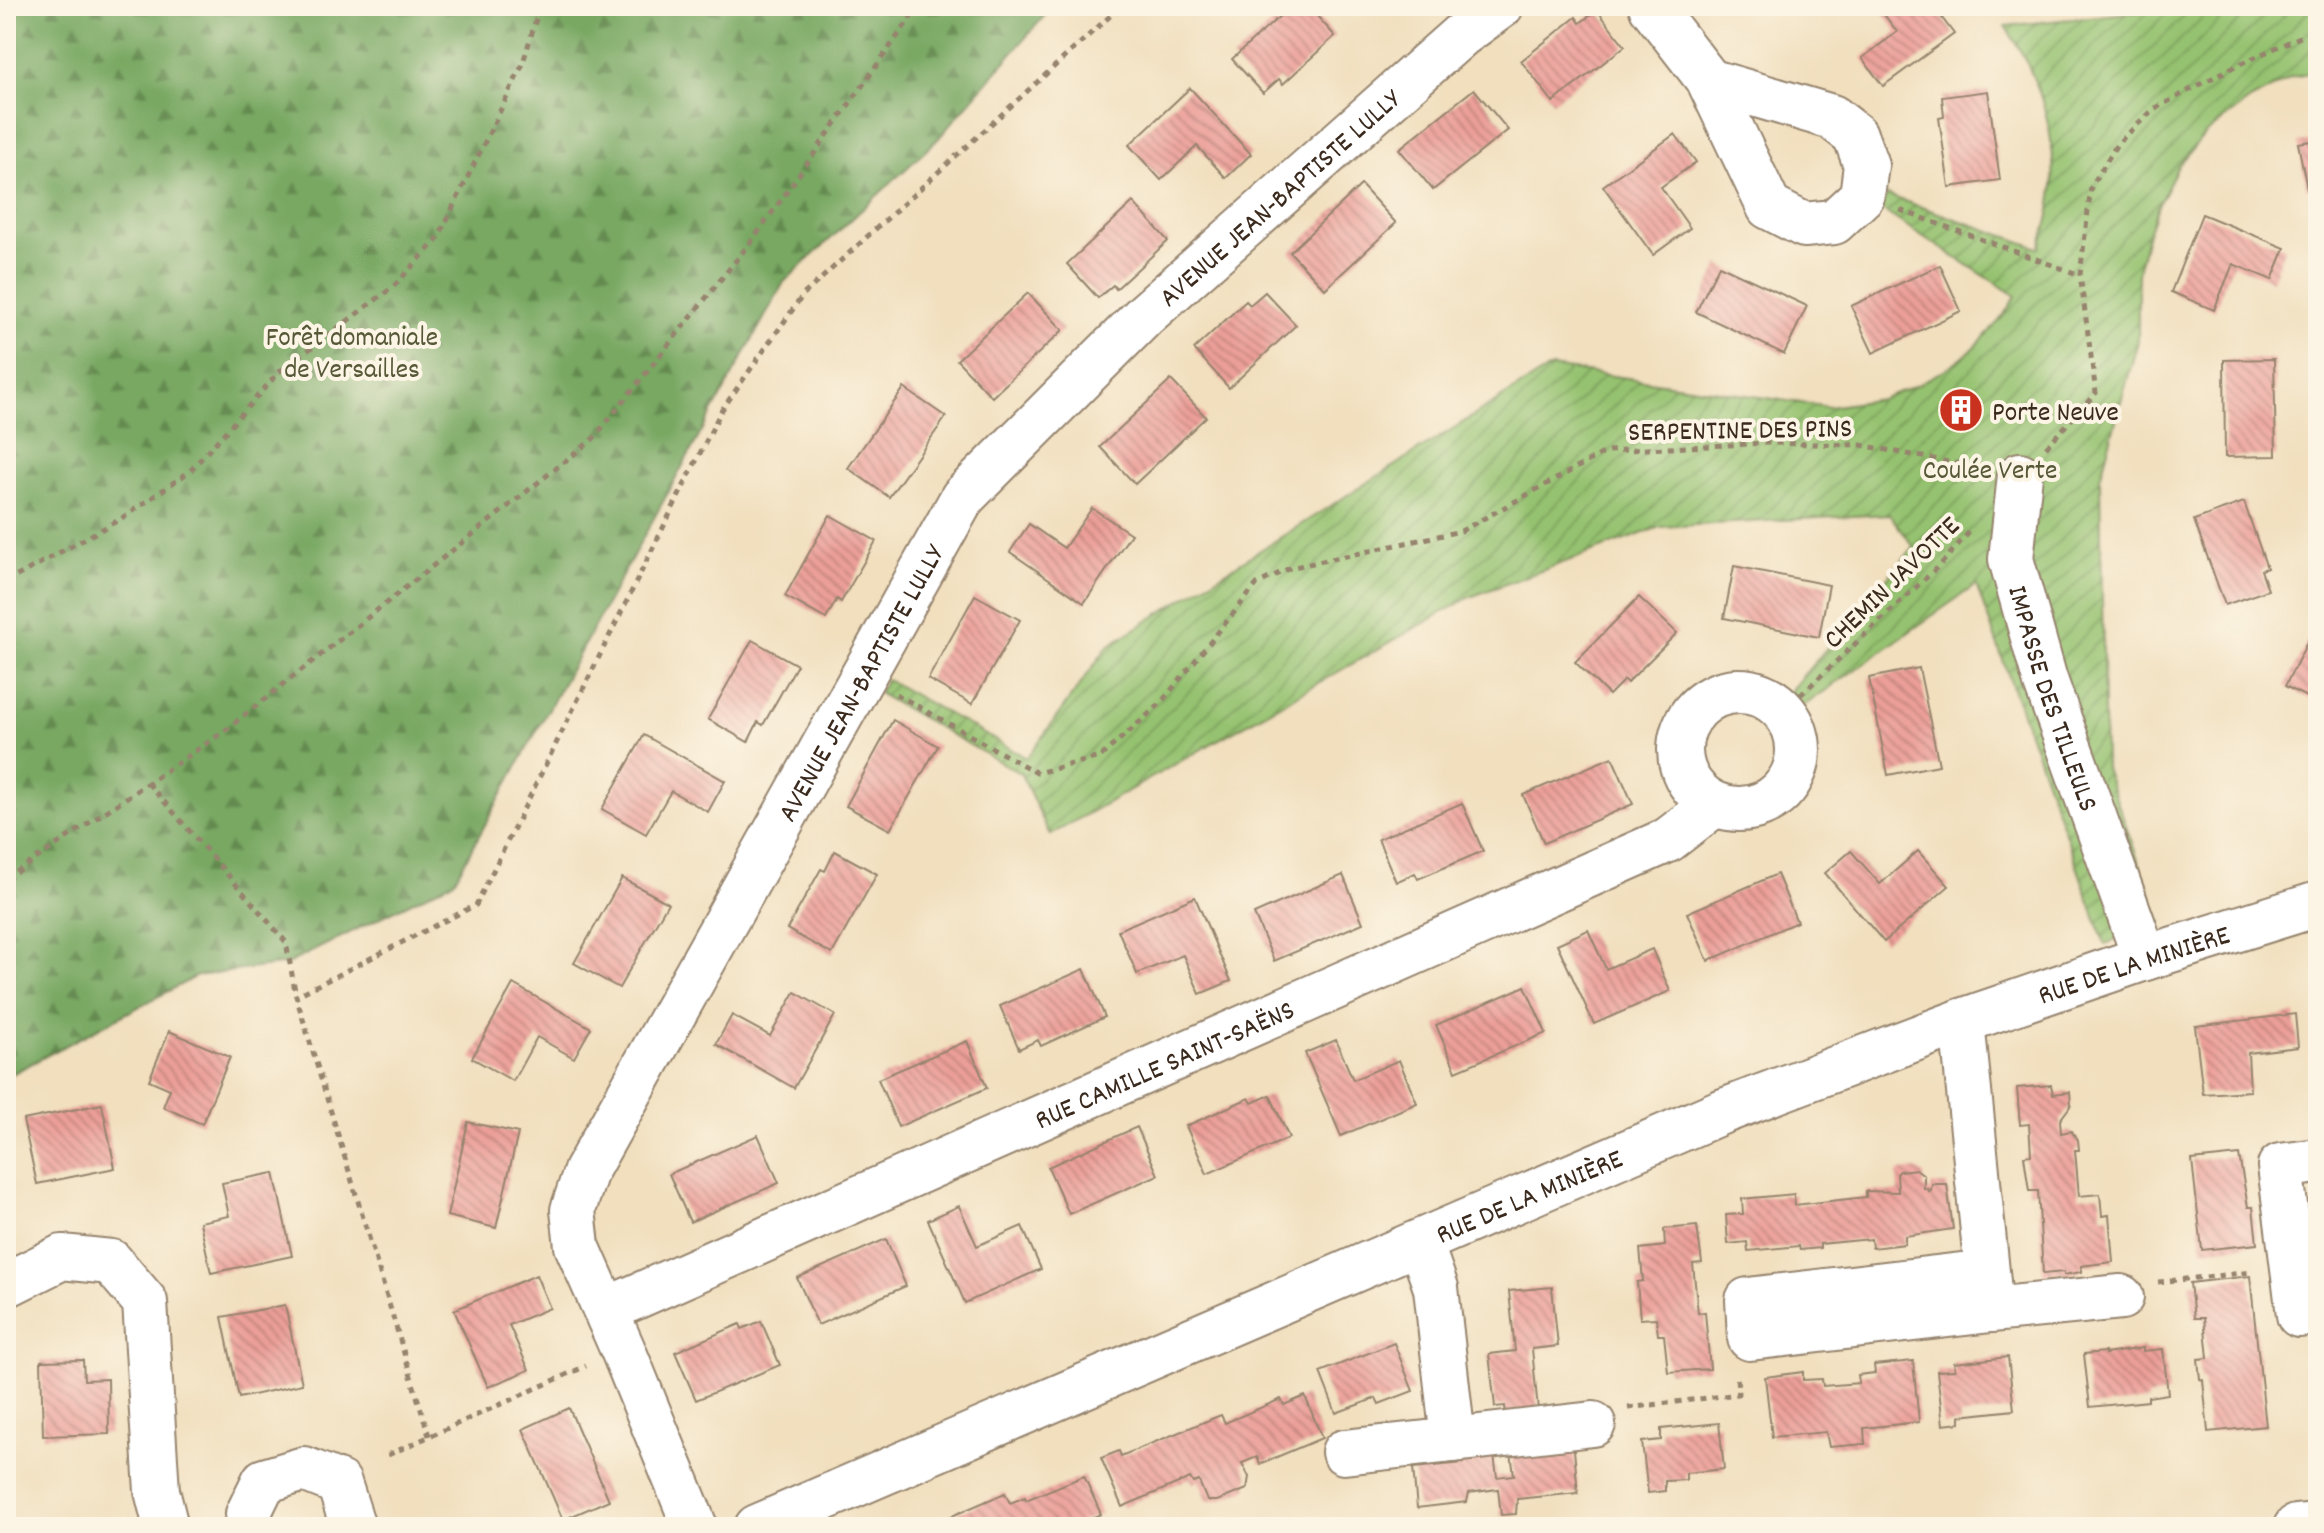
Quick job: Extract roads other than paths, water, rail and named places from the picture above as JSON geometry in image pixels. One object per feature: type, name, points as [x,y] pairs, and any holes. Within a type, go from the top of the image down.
[{"type":"street","name":"AVENUE JEAN-BAPTISTE LULLY","points":[[695,1527],[577,1246],[573,1210],[586,1171],[963,497],[1145,315],[1461,35],[1501,6]]},
{"type":"street","points":[[1651,6],[1709,81],[1769,207],[1804,225],[1834,222],[1862,196],[1866,165],[1855,135],[1844,126],[1832,117],[1709,81]]},
{"type":"street","name":"IMPASSE DES TILLEULS","points":[[2020,475],[2011,559],[2045,680],[2145,958]]},
{"type":"street","points":[[1731,691],[1751,692],[1769,699],[1783,711],[1794,728],[1798,747],[1795,767],[1786,785],[1772,799],[1754,807],[1734,809],[1715,804],[1699,793],[1687,778],[1681,760],[1681,741],[1686,723],[1698,707],[1713,696],[1731,691]]},
{"type":"street","name":"RUE CAMILLE SAINT-SAËNS","points":[[606,1310],[1654,847],[1715,804]]},
{"type":"street","name":"RUE DE LA MINIÈRE","points":[[757,1527],[1721,1112],[1962,1021],[2145,958],[2318,904]]},
{"type":"street","points":[[1962,1021],[1989,1291]]},
{"type":"street","points":[[2318,1161],[2280,1166],[2299,1315],[2318,1312]]},
{"type":"street","points":[[1420,1242],[1436,1288],[1453,1440]]},
{"type":"street","points":[[6,1285],[62,1257],[111,1262],[145,1302],[157,1491],[166,1527]]},
{"type":"street","points":[[1750,1338],[1748,1300],[1989,1291],[2121,1297]]},
{"type":"street","points":[[1344,1452],[1593,1424]]},
{"type":"street","points":[[253,1527],[248,1514],[264,1481],[304,1469],[339,1483],[353,1527]]},
{"type":"street","points":[[2296,1527],[2318,1525]]},
{"type":"place","name":"Porte Neuve","points":[[1961,410]]},
{"type":"park label","name":"Forêt domaniale de Versailles","points":[[352,351]]},
{"type":"park label","name":"Coulée Verte","points":[[1990,468]]}]
